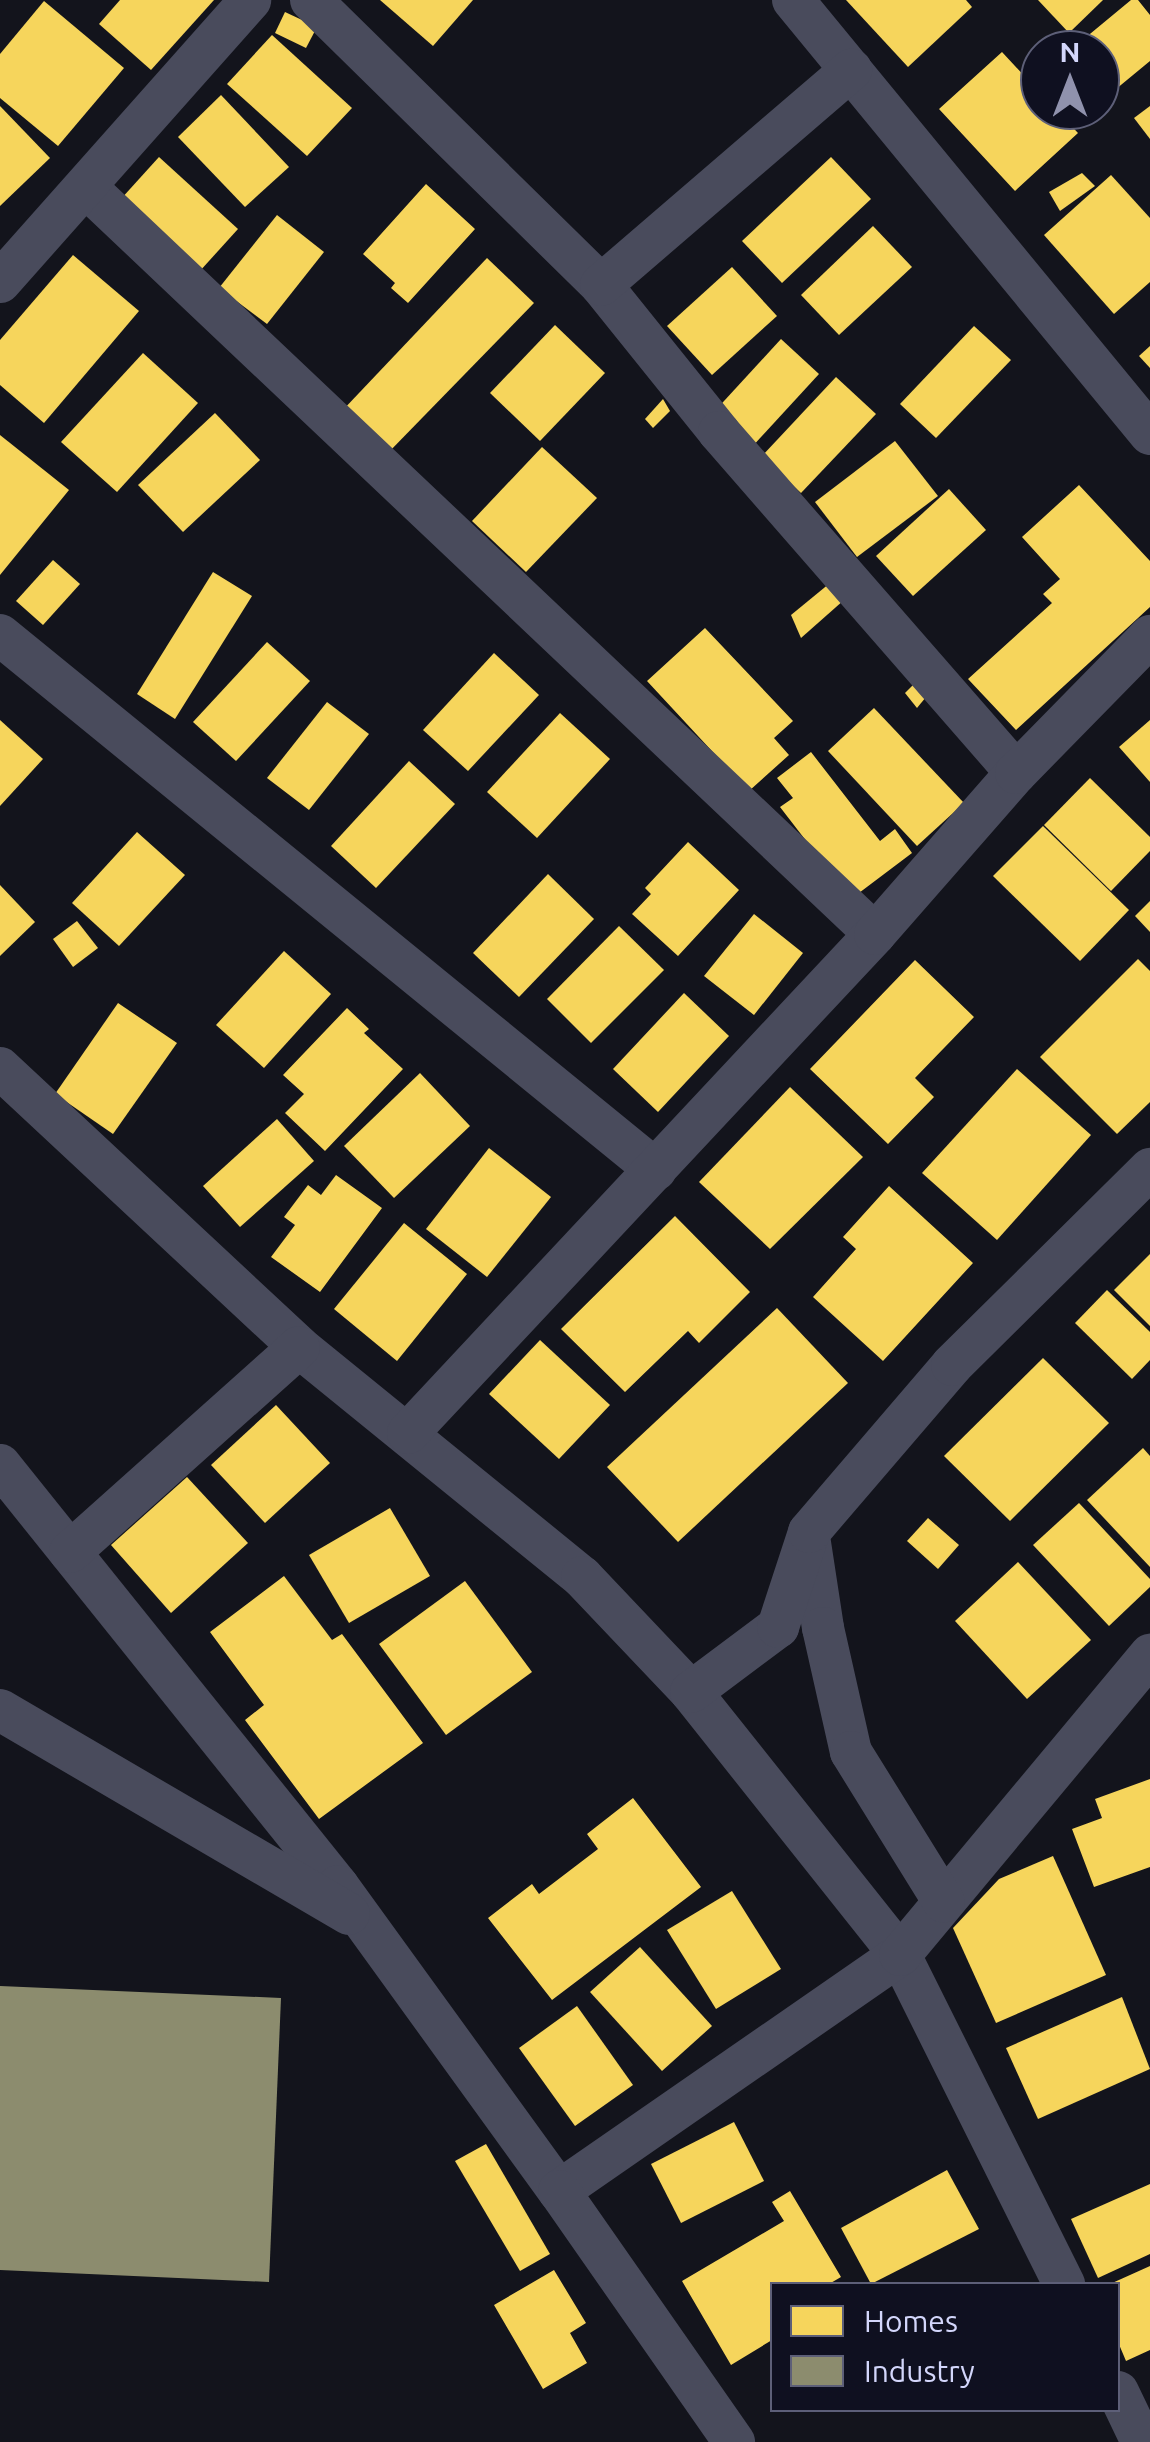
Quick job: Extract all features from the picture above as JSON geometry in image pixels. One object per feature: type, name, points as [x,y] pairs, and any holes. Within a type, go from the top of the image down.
[{"type":"street","points":[[0,282],[250,0]]},
{"type":"street","points":[[310,0],[602,285],[719,432],[1016,773]]},
{"type":"street","points":[[793,0],[1150,434]]},
{"type":"street","points":[[602,285],[851,70]]},
{"type":"street","points":[[87,188],[875,934]]},
{"type":"street","points":[[0,635],[656,1170]]},
{"type":"street","points":[[408,1433],[875,934],[1016,773],[1150,636]]},
{"type":"street","points":[[0,1068],[299,1347],[582,1577],[691,1692],[900,1956],[1063,2282]]},
{"type":"street","points":[[691,1692],[778,1627],[809,1532],[952,1365],[1150,1169]]},
{"type":"street","points":[[70,1552],[299,1347]]},
{"type":"street","points":[[0,1466],[365,1923],[734,2442]]},
{"type":"street","points":[[809,1532],[823,1628],[851,1752],[944,1902]]},
{"type":"street","points":[[559,2191],[900,1956],[1150,1655]]},
{"type":"street","points":[[0,1710],[365,1923]]},
{"type":"street","points":[[1120,2396],[1142,2442]]},
{"type":"building: Homes","points":[[120,0],[214,0],[151,70],[99,24]]},
{"type":"building: Homes","points":[[380,0],[473,0],[433,46]]},
{"type":"building: Homes","points":[[846,0],[966,0],[972,7],[908,67]]},
{"type":"building: Homes","points":[[1038,0],[1103,0],[1072,30],[1066,30]]},
{"type":"building: Homes","points":[[1131,0],[1138,0],[1150,15],[1150,61],[1120,86],[1120,30],[1095,30]]},
{"type":"building: Homes","points":[[44,1],[124,68],[58,146],[0,98],[0,54]]},
{"type":"building: Homes","points":[[285,12],[317,27],[306,48],[275,33]]},
{"type":"building: Homes","points":[[272,35],[352,108],[307,156],[227,84]]},
{"type":"building: Homes","points":[[1002,52],[1020,71],[1020,130],[1078,133],[1015,191],[939,109]]},
{"type":"building: Homes","points":[[221,95],[289,167],[245,207],[178,137]]},
{"type":"building: Homes","points":[[0,106],[50,158],[0,206]]},
{"type":"building: Homes","points":[[1150,106],[1150,139],[1134,118]]},
{"type":"building: Homes","points":[[159,157],[238,229],[199,272],[120,200]]},
{"type":"building: Homes","points":[[831,157],[871,199],[782,283],[742,241]]},
{"type":"building: Homes","points":[[1082,173],[1095,186],[1060,211],[1049,192]]},
{"type":"building: Homes","points":[[1111,175],[1150,218],[1150,282],[1114,314],[1044,235]]},
{"type":"building: Homes","points":[[426,184],[475,229],[408,303],[391,288],[395,283],[363,254]]},
{"type":"building: Homes","points":[[277,215],[324,252],[267,324],[219,288]]},
{"type":"building: Homes","points":[[873,226],[912,267],[839,335],[801,295]]},
{"type":"building: Homes","points":[[73,255],[139,311],[44,423],[0,385],[0,340]]},
{"type":"building: Homes","points":[[487,258],[534,303],[386,455],[341,412]]},
{"type":"building: Homes","points":[[732,267],[777,316],[712,375],[667,326]]},
{"type":"building: Homes","points":[[555,325],[605,373],[540,441],[490,393]]},
{"type":"building: Homes","points":[[974,326],[1011,360],[936,438],[900,404]]},
{"type":"building: Homes","points":[[781,339],[819,374],[751,448],[713,413]]},
{"type":"building: Homes","points":[[1150,346],[1150,368],[1139,356]]},
{"type":"building: Homes","points":[[143,353],[198,403],[117,492],[61,442]]},
{"type":"building: Homes","points":[[836,377],[876,414],[801,493],[762,456]]},
{"type":"building: Homes","points":[[663,399],[670,411],[653,428],[645,419]]},
{"type":"building: Homes","points":[[215,413],[260,460],[183,532],[138,485]]},
{"type":"building: Homes","points":[[0,435],[69,490],[0,575]]},
{"type":"building: Homes","points":[[895,441],[938,496],[857,557],[815,502]]},
{"type":"building: Homes","points":[[542,447],[597,498],[526,572],[472,521]]},
{"type":"building: Homes","points":[[1079,485],[1150,561],[1150,607],[1016,730],[968,679],[1052,603],[1043,594],[1060,579],[1022,537]]},
{"type":"building: Homes","points":[[949,489],[986,530],[913,596],[876,556]]},
{"type":"building: Homes","points":[[53,560],[80,584],[43,625],[16,601]]},
{"type":"building: Homes","points":[[213,572],[252,596],[175,719],[137,694]]},
{"type":"building: Homes","points":[[830,583],[844,600],[801,638],[791,615]]},
{"type":"building: Homes","points":[[705,628],[793,721],[774,738],[789,755],[749,791],[647,681]]},
{"type":"building: Homes","points":[[267,642],[310,681],[236,761],[193,722]]},
{"type":"building: Homes","points":[[494,653],[539,695],[468,771],[423,730]]},
{"type":"building: Homes","points":[[922,676],[935,686],[917,708],[905,693]]},
{"type":"building: Homes","points":[[327,702],[369,734],[309,810],[267,778]]},
{"type":"building: Homes","points":[[874,708],[964,803],[917,846],[828,751]]},
{"type":"building: Homes","points":[[560,713],[610,759],[537,838],[487,792]]},
{"type":"building: Homes","points":[[0,720],[43,759],[0,806]]},
{"type":"building: Homes","points":[[1150,720],[1150,782],[1119,747]]},
{"type":"building: Homes","points":[[811,752],[880,841],[895,829],[912,853],[851,899],[780,807],[793,798],[777,778]]},
{"type":"building: Homes","points":[[409,761],[455,804],[376,888],[331,846]]},
{"type":"building: Homes","points":[[1090,778],[1150,837],[1150,851],[1111,891],[1044,825]]},
{"type":"building: Homes","points":[[1043,826],[1129,910],[1080,961],[993,876]]},
{"type":"building: Homes","points":[[137,832],[185,875],[119,946],[72,903]]},
{"type":"building: Homes","points":[[688,842],[739,890],[678,956],[632,914],[651,894],[645,888]]},
{"type":"building: Homes","points":[[548,874],[594,919],[519,997],[473,953]]},
{"type":"building: Homes","points":[[0,885],[35,922],[0,956]]},
{"type":"building: Homes","points":[[1150,901],[1150,932],[1135,916]]},
{"type":"building: Homes","points":[[754,914],[803,953],[754,1015],[704,976]]},
{"type":"building: Homes","points":[[77,921],[98,948],[73,967],[53,939]]},
{"type":"building: Homes","points":[[619,926],[664,970],[591,1043],[547,999]]},
{"type":"building: Homes","points":[[284,951],[331,994],[264,1068],[216,1025]]},
{"type":"building: Homes","points":[[1138,959],[1150,971],[1150,1102],[1117,1134],[1040,1057]]},
{"type":"building: Homes","points":[[915,960],[974,1017],[915,1078],[934,1097],[888,1144],[810,1069]]},
{"type":"building: Homes","points":[[684,993],[729,1036],[658,1112],[613,1069]]},
{"type":"building: Homes","points":[[118,1003],[177,1043],[113,1134],[55,1094]]},
{"type":"building: Homes","points":[[347,1008],[369,1029],[364,1033],[403,1069],[325,1151],[285,1113],[304,1094],[283,1075]]},
{"type":"building: Homes","points":[[1017,1069],[1091,1135],[997,1240],[922,1173]]},
{"type":"building: Homes","points":[[420,1073],[470,1126],[394,1198],[344,1146]]},
{"type":"building: Homes","points":[[790,1087],[863,1157],[770,1249],[699,1182]]},
{"type":"building: Homes","points":[[277,1119],[314,1161],[240,1227],[203,1186]]},
{"type":"building: Homes","points":[[489,1148],[551,1197],[487,1277],[426,1229]]},
{"type":"building: Homes","points":[[336,1175],[382,1208],[320,1292],[271,1257],[295,1225],[284,1217],[308,1185],[321,1195]]},
{"type":"building: Homes","points":[[889,1186],[973,1263],[883,1361],[813,1297],[856,1249],[843,1237]]},
{"type":"building: Homes","points":[[675,1216],[750,1292],[699,1343],[688,1331],[625,1392],[561,1329]]},
{"type":"building: Homes","points":[[404,1223],[467,1274],[397,1361],[334,1309]]},
{"type":"building: Homes","points":[[1150,1254],[1150,1326],[1114,1290]]},
{"type":"building: Homes","points":[[1107,1290],[1150,1332],[1150,1360],[1132,1379],[1075,1323]]},
{"type":"building: Homes","points":[[777,1308],[848,1383],[678,1542],[607,1467]]},
{"type":"building: Homes","points":[[540,1340],[610,1405],[559,1459],[489,1394]]},
{"type":"building: Homes","points":[[1043,1358],[1109,1423],[1010,1521],[944,1456]]},
{"type":"building: Homes","points":[[276,1405],[330,1463],[265,1523],[211,1465]]},
{"type":"building: Homes","points":[[1143,1448],[1150,1456],[1150,1567],[1087,1500]]},
{"type":"building: Homes","points":[[187,1477],[248,1543],[171,1613],[111,1545]]},
{"type":"building: Homes","points":[[1079,1503],[1150,1579],[1150,1587],[1109,1626],[1033,1545]]},
{"type":"building: Homes","points":[[390,1508],[430,1576],[349,1623],[309,1555]]},
{"type":"building: Homes","points":[[928,1518],[959,1545],[938,1569],[907,1541]]},
{"type":"building: Homes","points":[[1018,1562],[1091,1640],[1027,1699],[955,1621]]},
{"type":"building: Homes","points":[[284,1576],[332,1640],[342,1634],[423,1743],[319,1819],[245,1720],[264,1705],[210,1632]]},
{"type":"building: Homes","points":[[465,1581],[532,1672],[446,1735],[379,1644]]},
{"type":"building: Homes","points":[[1150,1779],[1150,1867],[1094,1887],[1072,1829],[1102,1818],[1095,1799]]},
{"type":"building: Homes","points":[[633,1798],[701,1887],[552,2000],[488,1918],[532,1884],[539,1894],[598,1849],[587,1834]]},
{"type":"building: Homes","points":[[1053,1856],[1106,1975],[996,2023],[953,1928],[999,1879]]},
{"type":"building: Homes","points":[[732,1891],[781,1969],[716,2009],[667,1930]]},
{"type":"building: Homes","points":[[640,1947],[712,2026],[662,2071],[590,1992]]},
{"type":"building: Homes","points":[[1122,1997],[1150,2069],[1038,2119],[1006,2048]]},
{"type":"building: Homes","points":[[577,2006],[633,2085],[575,2126],[519,2048]]},
{"type":"building: Homes","points":[[734,2122],[764,2181],[681,2223],[651,2164]]},
{"type":"building: Homes","points":[[486,2144],[550,2254],[520,2271],[455,2161]]},
{"type":"building: Homes","points":[[947,2170],[979,2229],[870,2282],[841,2228]]},
{"type":"building: Homes","points":[[1150,2184],[1150,2254],[1098,2278],[1071,2219]]},
{"type":"building: Homes","points":[[790,2191],[841,2277],[832,2282],[770,2282],[770,2341],[731,2365],[682,2281],[784,2221],[772,2202]]},
{"type":"building: Homes","points":[[1150,2266],[1150,2350],[1126,2361],[1120,2347],[1120,2282],[1114,2282]]},
{"type":"building: Homes","points":[[554,2270],[586,2323],[570,2333],[587,2363],[543,2389],[494,2305]]},
{"type":"building: Industry","points":[[0,1986],[281,1998],[269,2282],[0,2270]]}]
